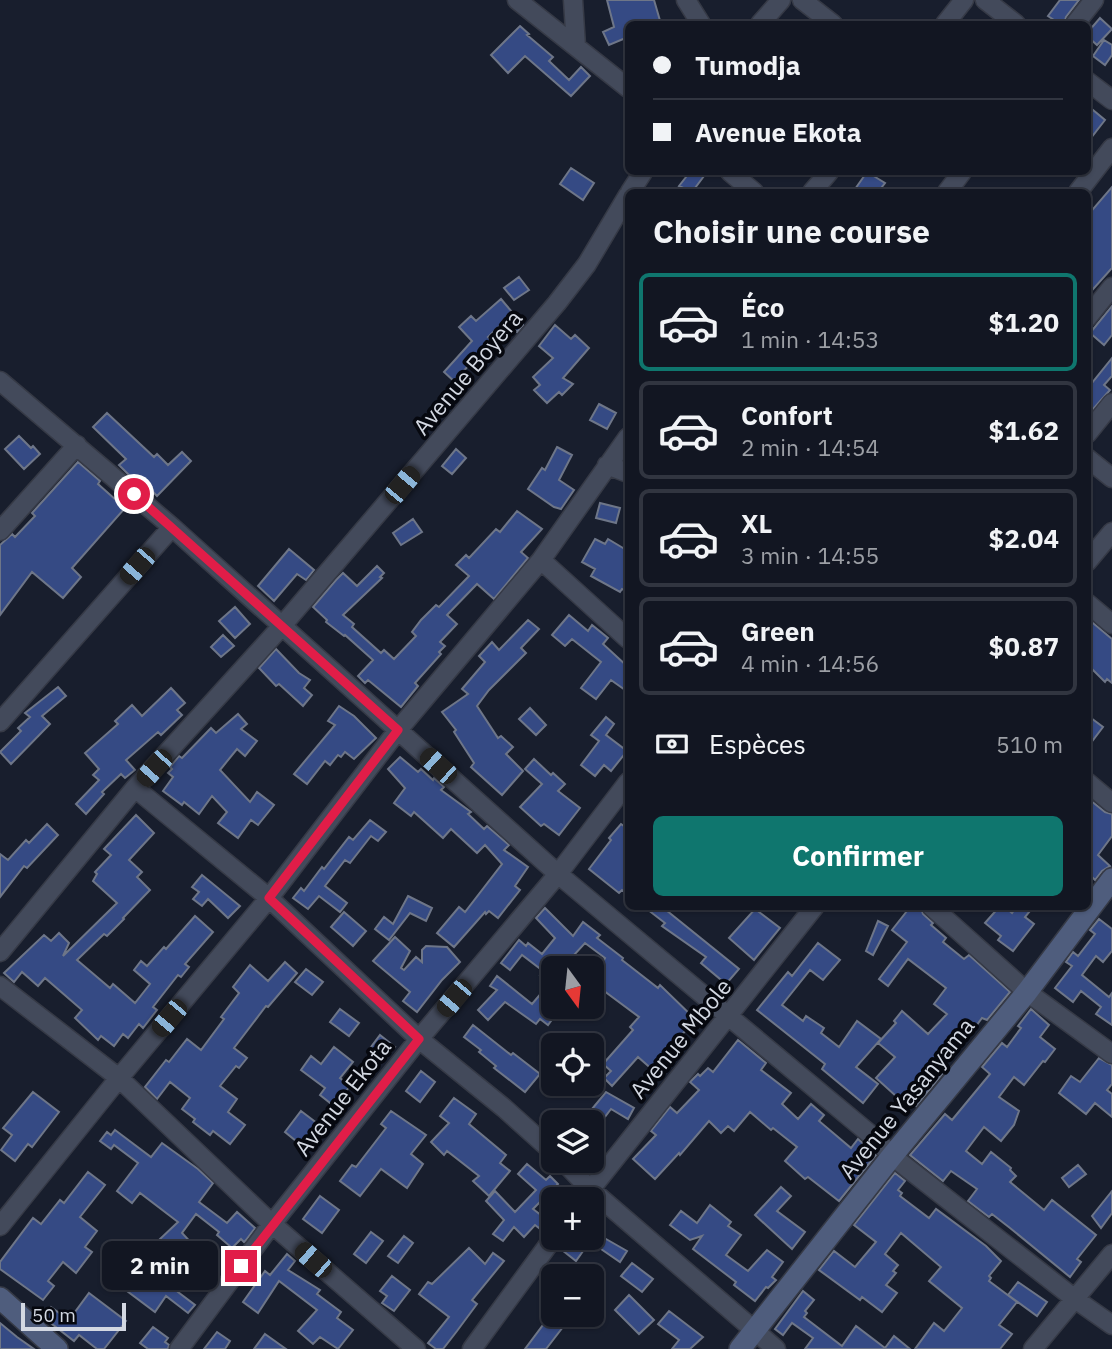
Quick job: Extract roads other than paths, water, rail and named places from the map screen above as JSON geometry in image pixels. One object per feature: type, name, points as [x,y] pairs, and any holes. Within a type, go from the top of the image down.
[{"type":"street","points":[[517,0],[625,86]]},
{"type":"street","points":[[573,0],[576,46]]},
{"type":"street","points":[[686,0],[700,21]]},
{"type":"street","points":[[762,21],[780,0]]},
{"type":"street","points":[[802,0],[829,21]]},
{"type":"street","points":[[947,21],[964,0]]},
{"type":"street","points":[[985,0],[1012,21]]},
{"type":"street","points":[[1077,21],[1094,0]]},
{"type":"street","points":[[1091,84],[1112,100]]},
{"type":"street","points":[[1080,189],[1112,148]]},
{"type":"street","points":[[734,175],[750,189]]},
{"type":"street","points":[[815,189],[826,175]]},
{"type":"street","name":"Avenue Boyera","points":[[0,952],[135,788],[281,627],[557,303],[587,264],[625,201]]},
{"type":"street","points":[[1091,313],[1112,287]]},
{"type":"street","points":[[0,381],[172,527],[558,874],[869,1133],[892,1156],[1074,1299],[1112,1325]]},
{"type":"street","points":[[1091,430],[1112,404]]},
{"type":"street","points":[[0,1226],[269,898],[398,730],[541,560],[625,442]]},
{"type":"street","points":[[0,531],[77,445]]},
{"type":"street","points":[[1091,461],[1112,478]]},
{"type":"street","points":[[607,465],[625,472]]},
{"type":"street","points":[[0,722],[172,527]]},
{"type":"street","points":[[1091,557],[1112,533]]},
{"type":"street","points":[[541,560],[625,636]]},
{"type":"street","points":[[1091,606],[1112,624]]},
{"type":"street","points":[[1091,785],[1112,803]]},
{"type":"street","name":"Avenue Ekota","points":[[179,1349],[272,1224],[419,1039],[558,874],[625,786]]},
{"type":"street","points":[[135,788],[269,898],[419,1039],[541,1141]]},
{"type":"street","name":"Avenue Yasanyama","points":[[1091,907],[1112,879]]},
{"type":"street","name":"Avenue Mbole","points":[[592,1187],[812,910]]},
{"type":"street","points":[[935,910],[1027,992],[1112,1054]]},
{"type":"street","name":"Avenue Yasanyama","points":[[740,1349],[892,1156],[1027,992],[1089,910]]},
{"type":"street","points":[[0,986],[119,1078],[272,1224],[416,1349]]},
{"type":"street","points":[[604,1209],[776,1349]]},
{"type":"street","points":[[472,1349],[544,1250]]},
{"type":"street","points":[[1033,1349],[1112,1254]]},
{"type":"street","points":[[0,1298],[57,1349]]}]
